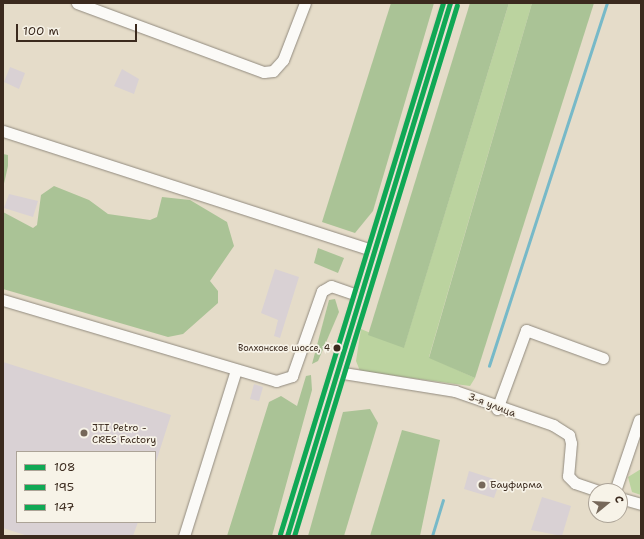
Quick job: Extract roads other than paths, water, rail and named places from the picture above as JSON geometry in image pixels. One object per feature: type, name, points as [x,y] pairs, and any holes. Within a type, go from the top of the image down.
[{"type":"main road","points":[[287,536],[450,3]]},
{"type":"street","points":[[78,3],[264,72],[273,71],[283,60],[305,3]]},
{"type":"street","points":[[3,131],[374,252]]},
{"type":"street","points":[[3,300],[276,381],[292,376],[322,291],[331,286],[360,296]]},
{"type":"street","points":[[497,409],[526,330],[603,358]]},
{"type":"street","points":[[184,536],[236,370]]},
{"type":"street","name":"3-я улица","points":[[337,372],[455,391],[497,409],[564,431],[571,443],[568,476],[574,483],[588,488]]},
{"type":"street","points":[[618,483],[640,418]]},
{"type":"street","points":[[628,500],[641,504]]},
{"type":"waterway","points":[[489,366],[607,3]]},
{"type":"waterway","points":[[432,536],[443,501]]},
{"type":"place","name":"Волхонское шоссе, 4","points":[[337,348]]},
{"type":"place","name":"JTI Petro - CRES Factory","points":[[84,433]]},
{"type":"place","name":"Бауфирма","points":[[482,485]]}]
